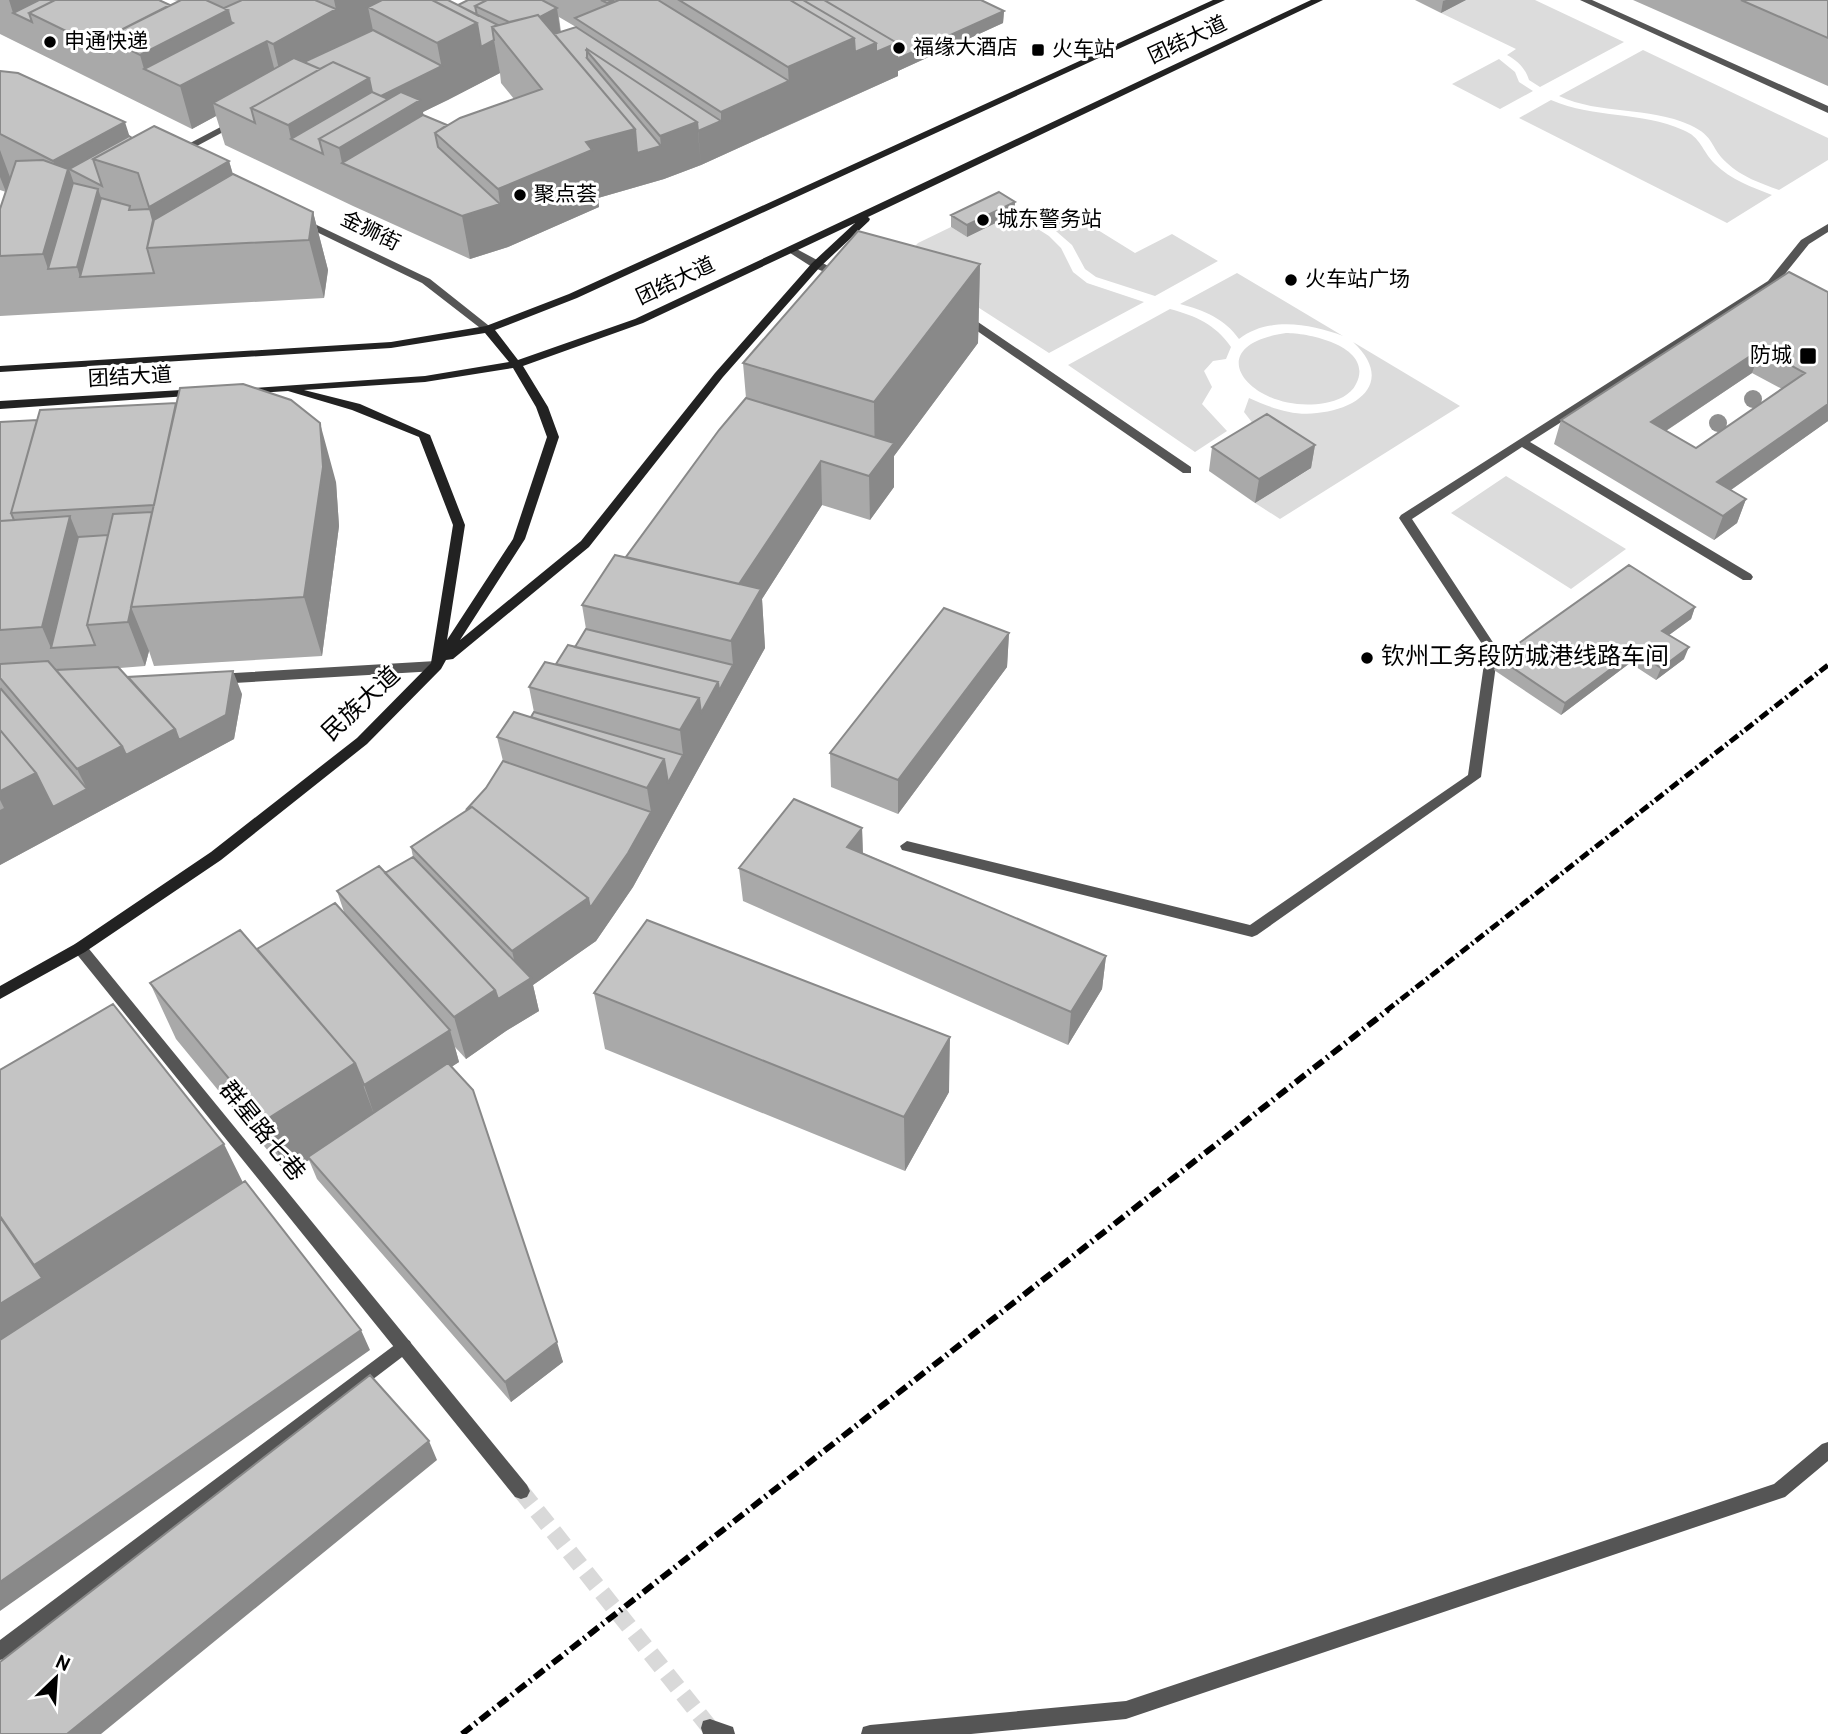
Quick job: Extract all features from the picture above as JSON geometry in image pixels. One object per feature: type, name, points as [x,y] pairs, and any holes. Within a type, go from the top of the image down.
[{"type":"main road","name":"团结大道","points":[[0,369],[391,345],[488,329],[573,296],[1220,0]]},
{"type":"main road","name":"团结大道","points":[[228,392],[425,379],[518,364],[639,321],[1317,1]]},
{"type":"main road","points":[[436,666],[584,544],[719,374],[816,265],[875,210]]},
{"type":"main road","name":"民族大道","points":[[0,993],[80,948],[216,856],[362,741],[436,666],[519,539],[553,437],[549,422],[518,364],[488,329]]},
{"type":"main road","points":[[282,388],[356,407],[424,435],[458,524],[436,666]]},
{"type":"main road","name":"团结大道","points":[[0,405],[215,392]]},
{"type":"street","points":[[1585,0],[1828,110]]},
{"type":"street","points":[[181,162],[169,156],[244,119]]},
{"type":"street","name":"金狮街","points":[[291,215],[426,281],[488,329]]},
{"type":"street","points":[[907,846],[1252,931],[1474,777],[1492,650],[1405,518],[1772,283],[1805,242],[1828,227]]},
{"type":"street","points":[[791,249],[816,265],[847,278]]},
{"type":"street","points":[[948,314],[974,324],[1187,470]]},
{"type":"street","points":[[1522,442],[1747,577]]},
{"type":"street","points":[[204,680],[436,666]]},
{"type":"street","name":"群星路七巷","points":[[80,948],[522,1491]]},
{"type":"street","points":[[0,1651],[404,1346]]},
{"type":"street","points":[[870,1734],[1126,1710],[1779,1490],[1828,1450]]},
{"type":"shaded area","points":[[1466,0],[1535,0],[1624,42],[1540,87],[1529,80],[1521,65],[1507,55],[1516,49],[1441,13]]},
{"type":"shaded area","points":[[1643,50],[1828,138],[1828,160],[1779,190],[1733,168],[1704,134],[1690,125],[1658,115],[1591,106],[1559,96]]},
{"type":"shaded area","points":[[1499,59],[1515,72],[1519,82],[1533,91],[1500,109],[1452,84]]},
{"type":"shaded area","points":[[1551,100],[1584,110],[1651,120],[1683,130],[1694,136],[1715,164],[1728,174],[1772,195],[1727,223],[1519,118]]},
{"type":"shaded area","points":[[1014,214],[1049,236],[1061,248],[1073,272],[1087,283],[1144,302],[1049,353],[903,259],[918,243],[951,227],[967,237]]},
{"type":"shaded area","points":[[1072,214],[1135,253],[1172,234],[1218,261],[1155,296],[1096,277],[1085,269],[1072,245],[1049,225]]},
{"type":"shaded area","points":[[1237,273],[1343,336],[1290,324],[1263,327],[1239,339],[1213,316],[1180,304]]},
{"type":"shaded area","points":[[1170,309],[1204,322],[1218,332],[1231,347],[1226,359],[1213,361],[1204,371],[1212,387],[1202,404],[1227,431],[1195,452],[1068,365]]},
{"type":"shaded area","points":[[1286,333],[1324,339],[1349,352],[1356,360],[1359,371],[1354,388],[1334,401],[1299,404],[1276,399],[1257,390],[1244,378],[1239,364],[1243,351],[1258,340]]},
{"type":"shaded area","points":[[1353,342],[1460,406],[1280,519],[1255,503],[1310,469],[1264,438],[1244,412],[1249,398],[1274,408],[1299,413],[1317,413],[1347,406],[1359,399],[1371,380],[1371,369],[1365,356]]},
{"type":"shaded area","points":[[1506,476],[1626,549],[1571,589],[1451,513]]},
{"type":"building","points":[[39,0],[55,0],[29,13],[32,22],[13,13]]},
{"type":"building","points":[[55,0],[159,0],[170,5],[105,38],[109,52],[29,13]]},
{"type":"building","points":[[181,0],[206,0],[228,10],[140,55],[105,38]]},
{"type":"building","points":[[242,0],[315,0],[336,9],[273,44],[267,41],[180,86],[144,69],[233,23],[228,10],[224,8]]},
{"type":"building","points":[[382,0],[432,0],[477,23],[437,43],[368,7]]},
{"type":"building","points":[[448,0],[498,25],[492,27],[494,40],[481,47],[477,23],[434,1]]},
{"type":"building","points":[[468,0],[487,0],[475,6],[477,15],[458,5]]},
{"type":"building","points":[[487,0],[542,0],[557,8],[540,17],[538,15],[509,22],[475,6]]},
{"type":"building","points":[[619,0],[658,0],[789,81],[721,112],[575,18]]},
{"type":"building","points":[[679,0],[790,0],[854,38],[788,67]]},
{"type":"building","points":[[790,0],[803,0],[876,43],[855,52],[854,38]]},
{"type":"building","points":[[803,0],[824,0],[897,43],[876,52],[876,43]]},
{"type":"building","points":[[824,0],[981,0],[1004,11],[897,59],[897,43]]},
{"type":"building","points":[[1741,0],[1828,0],[1828,38]]},
{"type":"building","points":[[538,15],[635,129],[586,142],[592,150],[498,189],[435,133],[460,118],[542,89],[492,27]]},
{"type":"building","points":[[576,27],[721,121],[698,131],[697,122],[587,49],[586,57],[661,146],[637,153],[635,129],[554,34]]},
{"type":"building","points":[[373,30],[442,66],[381,96],[372,92],[369,78],[333,62],[320,69],[304,62]]},
{"type":"building","points":[[587,49],[697,122],[660,136]]},
{"type":"building","points":[[294,58],[320,69],[251,108],[255,123],[213,103]]},
{"type":"building","points":[[333,62],[369,78],[288,125],[251,108]]},
{"type":"building","points":[[0,71],[18,73],[125,122],[53,161],[0,134]]},
{"type":"building","points":[[372,92],[388,99],[319,139],[323,154],[291,139]]},
{"type":"building","points":[[401,92],[420,100],[339,148],[319,139]]},
{"type":"building","points":[[423,115],[447,125],[435,133],[438,147],[500,204],[462,216],[342,163]]},
{"type":"building","points":[[154,126],[229,161],[149,207],[138,173],[93,159]]},
{"type":"building","points":[[129,136],[132,138],[93,159],[102,186],[69,169]]},
{"type":"building","points":[[43,160],[68,169],[43,254],[0,256],[0,209],[16,161]]},
{"type":"building","points":[[233,174],[313,212],[309,240],[147,248],[154,220]]},
{"type":"building","points":[[73,183],[98,189],[77,267],[48,269]]},
{"type":"building","points":[[999,192],[1015,202],[967,225],[951,215]]},
{"type":"building","points":[[101,198],[130,206],[129,210],[150,209],[153,220],[147,248],[154,273],[80,277]]},
{"type":"building","points":[[858,231],[980,264],[874,402],[743,363]]},
{"type":"building","points":[[1789,272],[1828,292],[1828,404],[1717,482],[1746,499],[1723,516],[1561,420]],"holes":[[[1761,349],[1805,373],[1696,448],[1651,422]]]},
{"type":"building","points":[[243,384],[291,400],[320,423],[323,467],[304,597],[131,607],[180,388]]},
{"type":"building","points":[[746,398],[894,443],[869,476],[821,461],[739,584],[626,557],[719,430]]},
{"type":"building","points":[[176,403],[154,505],[11,513],[40,410]]},
{"type":"building","points":[[1267,414],[1315,445],[1259,479],[1212,447]]},
{"type":"building","points":[[37,420],[11,513],[14,520],[0,521],[0,422]]},
{"type":"building","points":[[152,512],[128,622],[87,625],[113,514]]},
{"type":"building","points":[[70,516],[42,627],[0,630],[0,521]]},
{"type":"building","points":[[108,535],[87,625],[95,645],[51,648],[78,537]]},
{"type":"building","points":[[615,555],[761,589],[731,641],[582,605]]},
{"type":"building","points":[[1629,565],[1695,607],[1662,631],[1689,647],[1661,668],[1635,651],[1565,703],[1498,658]]},
{"type":"building","points":[[944,608],[1009,633],[898,780],[830,753]]},
{"type":"building","points":[[586,629],[733,665],[719,691],[718,682],[575,647]]},
{"type":"building","points":[[568,645],[718,682],[701,713],[699,698],[556,664]]},
{"type":"building","points":[[48,661],[122,746],[77,769],[0,678],[0,664]]},
{"type":"building","points":[[545,662],[699,698],[680,730],[529,687]]},
{"type":"building","points":[[118,667],[175,729],[126,755],[122,746],[56,670]]},
{"type":"building","points":[[233,671],[226,715],[179,740],[175,729],[128,677]]},
{"type":"building","points":[[1,689],[87,789],[53,807],[36,773],[0,730]]},
{"type":"building","points":[[514,712],[664,759],[647,788],[497,737]]},
{"type":"building","points":[[534,712],[683,755],[668,783],[664,759],[531,717]]},
{"type":"building","points":[[0,730],[36,773],[0,791]]},
{"type":"building","points":[[503,761],[651,812],[628,853],[590,908],[588,898],[472,807],[466,810],[486,788]]},
{"type":"building","points":[[794,799],[862,828],[847,847],[1106,956],[1071,1012],[739,868]]},
{"type":"building","points":[[472,807],[588,898],[512,951],[411,847]]},
{"type":"building","points":[[413,857],[531,978],[498,999],[495,990],[385,873]]},
{"type":"building","points":[[379,866],[495,990],[454,1017],[337,891]]},
{"type":"building","points":[[335,903],[450,1030],[364,1085],[355,1063],[257,949]]},
{"type":"building","points":[[647,920],[950,1037],[904,1117],[594,993]]},
{"type":"building","points":[[240,930],[355,1063],[264,1121],[150,983]]},
{"type":"building","points":[[113,1004],[224,1144],[34,1265],[0,1216],[0,1070]]},
{"type":"building","points":[[448,1063],[473,1090],[557,1342],[505,1382],[308,1157]]},
{"type":"building","points":[[245,1181],[361,1330],[0,1582],[0,1340]]},
{"type":"building","points":[[0,1217],[42,1278],[0,1304]]},
{"type":"building","points":[[370,1375],[429,1441],[67,1734],[0,1734],[0,1662]]},
{"type":"tunnel","points":[[521,1491],[710,1728]]},
{"type":"railway","points":[[1386,1011],[1828,665]]},
{"type":"railway","points":[[462,1734],[1388,1010]]},
{"type":"place","name":"申通快递","points":[[50,42]]},
{"type":"place","name":"福缘大酒店","points":[[899,48]]},
{"type":"place","name":"火车站","points":[[1038,50]]},
{"type":"place","name":"聚点荟","points":[[520,195]]},
{"type":"place","name":"城东警务站","points":[[983,220]]},
{"type":"place","name":"火车站广场","points":[[1291,280]]},
{"type":"place","name":"防城","points":[[1808,356]]},
{"type":"place","name":"钦州工务段防城港线路车间","points":[[1367,658]]}]
